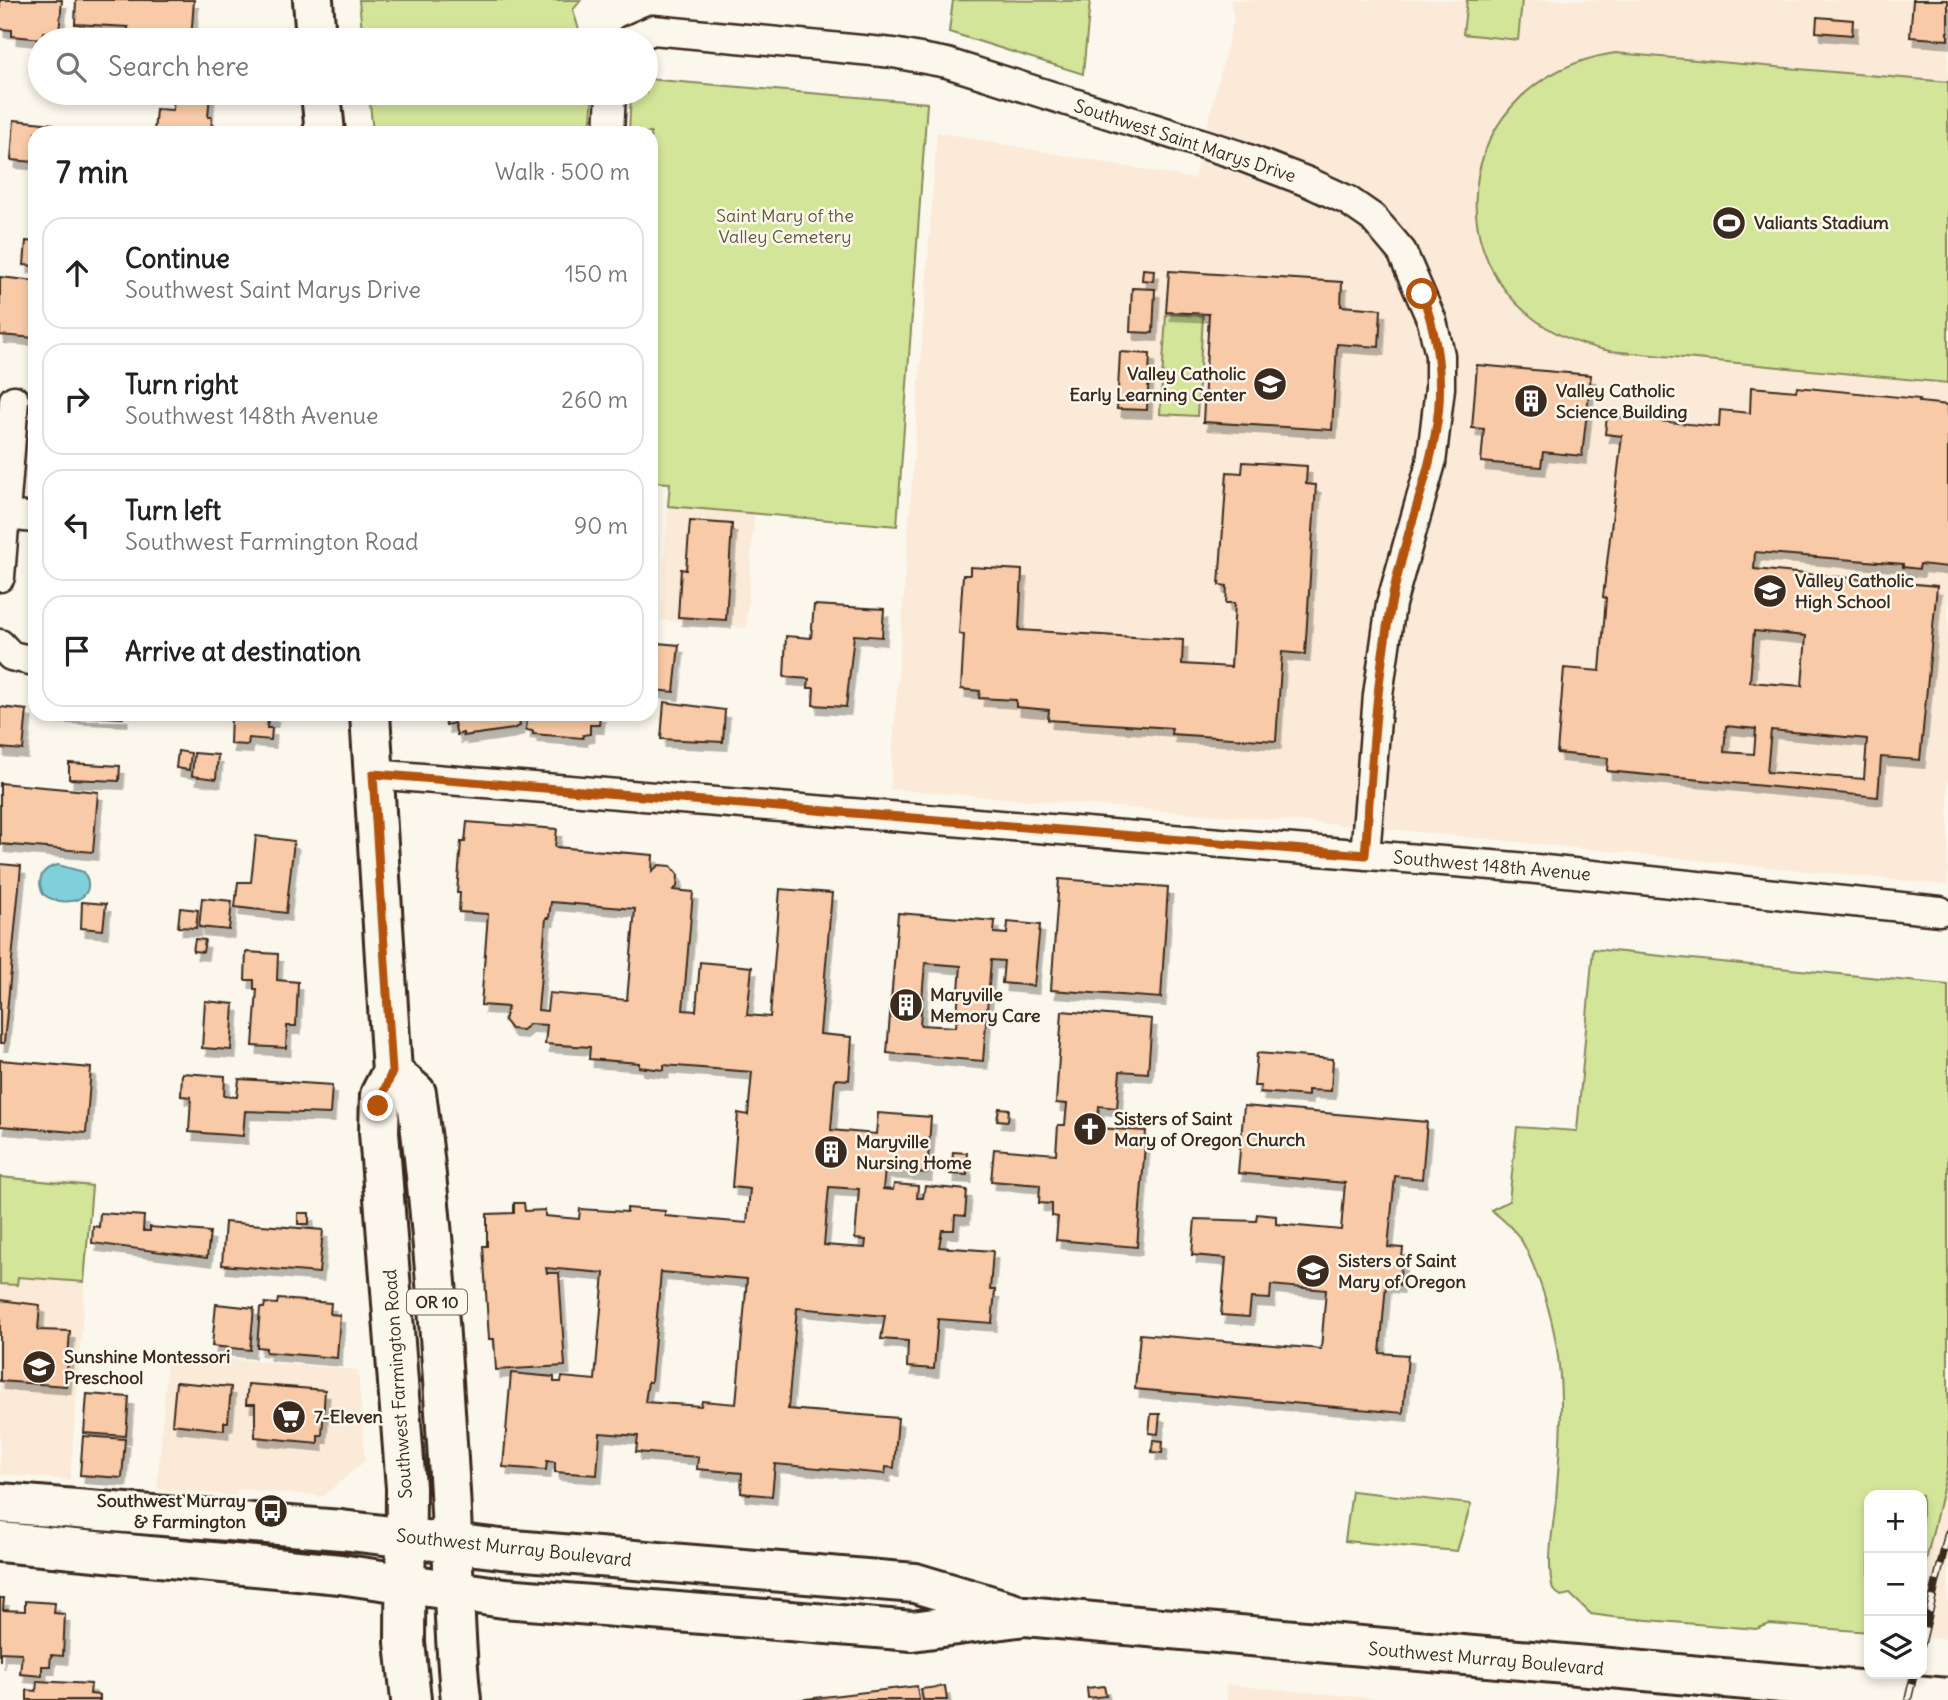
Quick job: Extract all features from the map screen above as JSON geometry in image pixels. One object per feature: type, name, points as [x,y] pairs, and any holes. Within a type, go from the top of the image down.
[{"type":"main road","points":[[313,0],[315,28]]},
{"type":"main road","points":[[322,105],[324,126]]},
{"type":"main road","name":"Southwest Farmington Road","points":[[370,721],[392,1072],[378,1106],[406,1488],[405,1642],[411,1700]]},
{"type":"main road","name":"OR 10","points":[[392,1072],[416,1093],[426,1167],[461,1700]]},
{"type":"main road","name":"Southwest Murray Boulevard","points":[[0,1503],[341,1530],[452,1544],[915,1583],[1024,1616],[1948,1698]]},
{"type":"main road","name":"Southwest Murray Boulevard","points":[[0,1542],[340,1574],[530,1600],[912,1631],[1024,1616]]},
{"type":"street","name":"Southwest Saint Marys Drive","points":[[658,30],[893,53],[947,63],[1235,154],[1347,200],[1373,218],[1402,252],[1422,294],[1438,344],[1440,387],[1431,463],[1391,604],[1378,695],[1365,855]]},
{"type":"street","points":[[609,126],[610,105]]},
{"type":"street","points":[[0,576],[16,400]]},
{"type":"street","points":[[6,515],[28,517]]},
{"type":"street","points":[[0,644],[11,656],[28,660]]},
{"type":"street","name":"Southwest 148th Avenue","points":[[373,774],[1365,855],[1945,913]]},
{"type":"shaded area","points":[[1230,0],[1948,0],[1948,885],[1369,827],[890,789],[937,132],[1194,179],[1234,18]]},
{"type":"shaded area","points":[[668,506],[754,514],[746,628],[661,620]]},
{"type":"shaded area","name":"Sunshine Montessori Preschool","points":[[0,1176],[93,1183],[70,1480],[0,1474]]},
{"type":"shaded area","points":[[168,1354],[358,1370],[365,1461],[323,1496],[237,1489],[236,1496],[157,1489]]},
{"type":"shaded area","points":[[1948,1387],[1948,1623],[1944,1639],[1927,1637],[1927,1490],[1924,1490]]},
{"type":"shaded area","points":[[1226,1685],[1393,1700],[1227,1700]]},
{"type":"green space","points":[[359,0],[581,0],[573,10],[578,28],[362,28]]},
{"type":"green space","points":[[953,0],[1090,1],[1083,74],[949,32]]},
{"type":"green space","points":[[1467,0],[1522,0],[1518,40],[1463,34]]},
{"type":"green space","name":"Valiants Stadium","points":[[1615,53],[1948,82],[1948,383],[1610,351],[1550,330],[1508,294],[1483,249],[1476,200],[1485,151],[1511,107],[1555,73]]},
{"type":"green space","name":"Saint Mary of the Valley Cemetery","points":[[658,80],[927,103],[897,526],[668,506],[670,483],[658,482],[658,126],[629,126],[630,105],[658,105]]},
{"type":"green space","points":[[370,105],[592,105],[591,126],[372,126]]},
{"type":"green space","points":[[1166,314],[1203,316],[1197,416],[1160,414]]},
{"type":"green space","points":[[1593,949],[1948,985],[1948,1467],[1927,1557],[1927,1490],[1864,1490],[1864,1632],[1770,1624],[1756,1629],[1612,1617],[1591,1614],[1570,1594],[1561,1596],[1553,1590],[1550,1557],[1561,1417],[1555,1338],[1540,1283],[1527,1251],[1510,1226],[1491,1210],[1509,1201],[1517,1127],[1577,1131]]},
{"type":"green space","points":[[0,1177],[92,1186],[84,1282],[18,1277],[17,1285],[0,1284]]},
{"type":"green space","points":[[1352,1491],[1471,1504],[1457,1551],[1345,1541]]},
{"type":"water","points":[[58,865],[84,872],[88,882],[84,896],[77,900],[60,901],[43,894],[40,884],[42,875]]},
{"type":"building","points":[[0,0],[62,0],[59,28],[28,28],[28,38],[12,36],[12,30],[0,29]]},
{"type":"building","points":[[76,0],[194,0],[192,28],[128,28],[75,24]]},
{"type":"building","points":[[1913,0],[1948,0],[1948,40],[1910,37]]},
{"type":"building","points":[[1817,17],[1853,20],[1852,35],[1816,32]]},
{"type":"building","points":[[173,105],[209,105],[208,117],[212,117],[211,126],[155,126],[156,109],[173,110]]},
{"type":"building","points":[[14,120],[53,124],[28,126],[28,161],[11,160]]},
{"type":"building","points":[[26,241],[28,241],[28,265],[24,265]]},
{"type":"building","points":[[1143,269],[1154,270],[1153,281],[1142,280]]},
{"type":"building","name":"Valley Catholic Early Learning Center","points":[[1169,271],[1342,282],[1341,306],[1381,309],[1379,347],[1337,344],[1332,430],[1203,422],[1209,314],[1166,312]]},
{"type":"building","points":[[0,277],[28,280],[28,337],[0,335]]},
{"type":"building","points":[[1132,288],[1155,289],[1153,333],[1130,332]]},
{"type":"building","points":[[1120,352],[1150,354],[1147,410],[1117,409]]},
{"type":"building","name":"Valley Catholic Science Building","points":[[1477,365],[1591,375],[1582,456],[1543,452],[1541,467],[1481,462],[1484,429],[1472,428]]},
{"type":"building","name":"Valley Catholic High School","points":[[1751,387],[1796,391],[1797,387],[1920,399],[1919,402],[1948,405],[1948,567],[1920,564],[1919,569],[1903,567],[1903,564],[1755,552],[1754,569],[1937,586],[1920,760],[1881,757],[1878,797],[1607,771],[1608,758],[1557,753],[1564,668],[1600,671],[1606,598],[1603,597],[1622,436],[1605,434],[1607,416],[1719,427],[1720,410],[1750,413]],"holes":[[[1754,631],[1806,636],[1802,686],[1750,682]],[[1726,726],[1756,729],[1754,754],[1724,752]],[[1771,730],[1867,739],[1864,779],[1767,772]]]},
{"type":"building","points":[[1243,462],[1307,466],[1306,484],[1316,485],[1305,654],[1282,652],[1276,741],[1171,734],[1172,728],[1048,720],[1049,710],[1016,707],[1016,700],[979,698],[980,691],[961,689],[964,635],[959,634],[963,575],[970,575],[970,567],[1022,570],[1019,630],[1183,640],[1182,664],[1231,667],[1235,603],[1226,603],[1227,586],[1219,585],[1227,472],[1242,473]]},
{"type":"building","points":[[690,521],[732,524],[726,620],[678,617],[681,569],[686,570]]},
{"type":"building","points":[[814,605],[884,609],[882,637],[854,635],[846,707],[813,705],[814,688],[808,688],[809,679],[784,677],[786,636],[811,638]]},
{"type":"building","points":[[658,643],[679,645],[674,692],[658,690]]},
{"type":"building","points":[[664,702],[725,710],[723,742],[661,739]]},
{"type":"building","points":[[0,707],[27,710],[23,750],[0,748]]},
{"type":"building","points":[[231,721],[268,721],[267,728],[272,728],[271,740],[249,738],[248,745],[230,744]]},
{"type":"building","points":[[445,721],[519,721],[520,726],[463,736],[463,733],[457,735],[454,723],[446,725]]},
{"type":"building","points":[[527,721],[599,721],[599,725],[590,725],[590,734],[583,735],[583,738],[533,734],[533,731],[526,730]]},
{"type":"building","points":[[178,751],[191,753],[189,770],[176,768]]},
{"type":"building","points":[[194,753],[218,755],[216,779],[192,776]]},
{"type":"building","points":[[69,763],[120,766],[119,781],[69,779]]},
{"type":"building","points":[[0,783],[98,792],[93,852],[0,844]]},
{"type":"building","name":"Maryville Nursing Home","points":[[467,822],[557,829],[555,847],[653,855],[652,871],[659,865],[671,866],[678,875],[677,887],[673,890],[693,892],[683,1010],[696,1011],[700,962],[752,967],[747,1015],[770,1017],[780,889],[832,893],[820,1034],[852,1037],[849,1080],[835,1079],[831,1130],[876,1134],[878,1113],[931,1117],[927,1173],[885,1170],[883,1189],[893,1190],[894,1184],[918,1186],[917,1198],[923,1198],[925,1186],[967,1190],[965,1216],[955,1215],[954,1230],[942,1230],[939,1247],[993,1251],[990,1290],[995,1290],[992,1323],[938,1319],[934,1369],[907,1367],[908,1341],[881,1339],[885,1316],[797,1308],[788,1409],[898,1418],[894,1468],[886,1467],[885,1474],[775,1464],[772,1496],[741,1493],[742,1473],[697,1469],[698,1457],[636,1452],[638,1436],[600,1433],[597,1475],[555,1472],[555,1462],[547,1461],[546,1470],[503,1467],[511,1373],[554,1377],[554,1382],[561,1382],[562,1377],[595,1380],[604,1273],[546,1268],[547,1273],[559,1273],[565,1366],[496,1370],[494,1339],[489,1339],[483,1246],[487,1246],[487,1214],[514,1213],[514,1203],[524,1203],[525,1211],[545,1210],[545,1216],[579,1219],[580,1209],[627,1212],[627,1208],[665,1211],[665,1216],[747,1223],[750,1189],[732,1187],[738,1113],[748,1115],[752,1072],[664,1065],[664,1070],[639,1067],[639,1063],[589,1059],[590,1047],[545,1044],[547,1025],[530,1024],[522,1030],[511,1029],[504,1020],[508,1007],[481,1005],[488,914],[459,912],[460,893],[457,893],[461,842],[465,842]],"holes":[[[551,902],[635,909],[627,1000],[549,993],[547,1011],[538,1010],[546,918],[549,918]],[[829,1187],[859,1189],[855,1239],[866,1240],[865,1248],[824,1245]],[[661,1272],[747,1279],[736,1404],[702,1401],[701,1406],[645,1402],[648,1382],[651,1382]]]},
{"type":"building","points":[[256,836],[294,841],[286,913],[235,907],[238,882],[251,882]]},
{"type":"building","points":[[0,864],[21,866],[4,1043],[0,1043]]},
{"type":"building","points":[[1059,879],[1168,887],[1161,998],[1051,990]]},
{"type":"building","points":[[202,898],[232,901],[229,930],[199,927]]},
{"type":"building","points":[[82,902],[106,904],[103,930],[81,928]]},
{"type":"building","points":[[180,908],[198,910],[196,928],[178,927]]},
{"type":"building","name":"Maryville Memory Care","points":[[898,913],[995,921],[994,933],[1007,934],[1008,922],[1040,925],[1034,986],[1002,983],[1004,961],[991,960],[983,1061],[887,1053]],"holes":[[[925,963],[961,966],[956,1027],[920,1025]]]},
{"type":"building","points":[[195,939],[205,940],[203,952],[193,951]]},
{"type":"building","points":[[246,952],[278,954],[277,980],[298,982],[296,1026],[287,1026],[286,1048],[253,1046],[257,989],[254,989],[254,980],[245,980]]},
{"type":"building","points":[[205,1001],[234,1004],[231,1050],[202,1048]]},
{"type":"building","name":"Sisters of Saint Mary of Oregon Church","points":[[1062,1011],[1152,1019],[1148,1073],[1120,1071],[1117,1108],[1099,1106],[1097,1128],[1146,1131],[1137,1247],[1056,1240],[1058,1217],[1052,1216],[1052,1204],[1039,1203],[1040,1185],[991,1181],[994,1149],[1056,1154],[1058,1125],[1065,1125],[1067,1104],[1056,1103]]},
{"type":"building","points":[[1257,1053],[1333,1059],[1331,1091],[1308,1090],[1308,1096],[1260,1092],[1261,1086],[1254,1086]]},
{"type":"building","points":[[0,1060],[91,1068],[86,1133],[0,1126]]},
{"type":"building","points":[[182,1073],[225,1076],[224,1096],[237,1097],[239,1079],[332,1085],[330,1114],[245,1111],[243,1136],[189,1132],[191,1097],[181,1096]]},
{"type":"building","name":"Sisters of Saint Mary of Oregon","points":[[1244,1106],[1427,1122],[1422,1179],[1395,1176],[1388,1247],[1403,1248],[1399,1285],[1386,1284],[1380,1353],[1408,1355],[1403,1413],[1135,1389],[1140,1334],[1321,1349],[1326,1290],[1271,1285],[1270,1299],[1251,1298],[1249,1317],[1221,1315],[1226,1258],[1192,1255],[1195,1219],[1256,1221],[1257,1214],[1276,1216],[1276,1224],[1341,1230],[1345,1183],[1238,1173]]},
{"type":"building","points":[[999,1108],[1009,1109],[1008,1121],[997,1120]]},
{"type":"building","points":[[953,1152],[967,1153],[966,1165],[952,1164]]},
{"type":"building","points":[[951,1165],[967,1167],[967,1175],[950,1174]]},
{"type":"building","points":[[100,1213],[144,1216],[143,1231],[150,1231],[150,1227],[210,1232],[207,1258],[92,1243],[93,1226],[99,1227]]},
{"type":"building","points":[[298,1213],[309,1213],[309,1224],[298,1224]]},
{"type":"building","points":[[225,1222],[323,1230],[319,1273],[222,1265]]},
{"type":"building","points":[[278,1299],[331,1303],[330,1314],[340,1315],[337,1358],[266,1352],[266,1348],[257,1347],[260,1308],[264,1308],[265,1303],[277,1304]]},
{"type":"building","points":[[0,1300],[40,1305],[38,1330],[70,1331],[66,1386],[0,1381]]},
{"type":"building","points":[[216,1304],[254,1308],[250,1350],[212,1346]]},
{"type":"building","points":[[176,1382],[231,1387],[228,1422],[224,1422],[224,1430],[172,1424]]},
{"type":"building","name":"7-Eleven","points":[[248,1384],[325,1390],[322,1435],[318,1435],[318,1443],[255,1437],[255,1404],[246,1404]]},
{"type":"building","points":[[87,1394],[129,1397],[126,1436],[84,1433]]},
{"type":"building","points":[[1151,1414],[1160,1414],[1158,1434],[1149,1433]]},
{"type":"building","points":[[83,1436],[125,1439],[122,1478],[80,1475]]},
{"type":"building","points":[[1153,1440],[1163,1441],[1162,1453],[1152,1452]]},
{"type":"building","points":[[0,1598],[4,1598],[3,1610],[25,1611],[25,1601],[55,1603],[54,1613],[65,1614],[63,1656],[51,1655],[50,1666],[42,1666],[42,1676],[20,1674],[22,1653],[0,1652]]},
{"type":"building","points":[[37,1681],[91,1684],[90,1694],[100,1695],[100,1700],[27,1700],[27,1690],[36,1691]]},
{"type":"building","points":[[917,1686],[919,1700],[797,1700]]},
{"type":"building","points":[[945,1686],[947,1700],[923,1700],[921,1689]]},
{"type":"building","points":[[1104,1686],[1106,1696],[1088,1698],[1087,1688]]},
{"type":"railway","points":[[1927,1622],[1948,1533]]},
{"type":"railway","points":[[1908,1700],[1913,1679]]},
{"type":"place","name":"Valiants Stadium","points":[[1729,223]]},
{"type":"place","name":"Valley Catholic Early Learning Center","points":[[1270,384]]},
{"type":"place","name":"Valley Catholic Science Building","points":[[1531,401]]},
{"type":"place","name":"Valley Catholic High School","points":[[1770,591]]},
{"type":"place","name":"Maryville Memory Care","points":[[906,1005]]},
{"type":"place","name":"Sisters of Saint Mary of Oregon Church","points":[[1090,1129]]},
{"type":"place","name":"Maryville Nursing Home","points":[[831,1152]]},
{"type":"place","name":"Sisters of Saint Mary of Oregon","points":[[1313,1271]]},
{"type":"place","name":"Sunshine Montessori Preschool","points":[[39,1367]]},
{"type":"place","name":"7-Eleven","points":[[289,1417]]},
{"type":"place","name":"Southwest Murray & Farmington","points":[[271,1511]]},
{"type":"route","points":[[378,1106],[380,1095],[392,1072],[373,774],[1365,855],[1378,695],[1391,604],[1431,463],[1439,406],[1440,355],[1422,294]]}]
